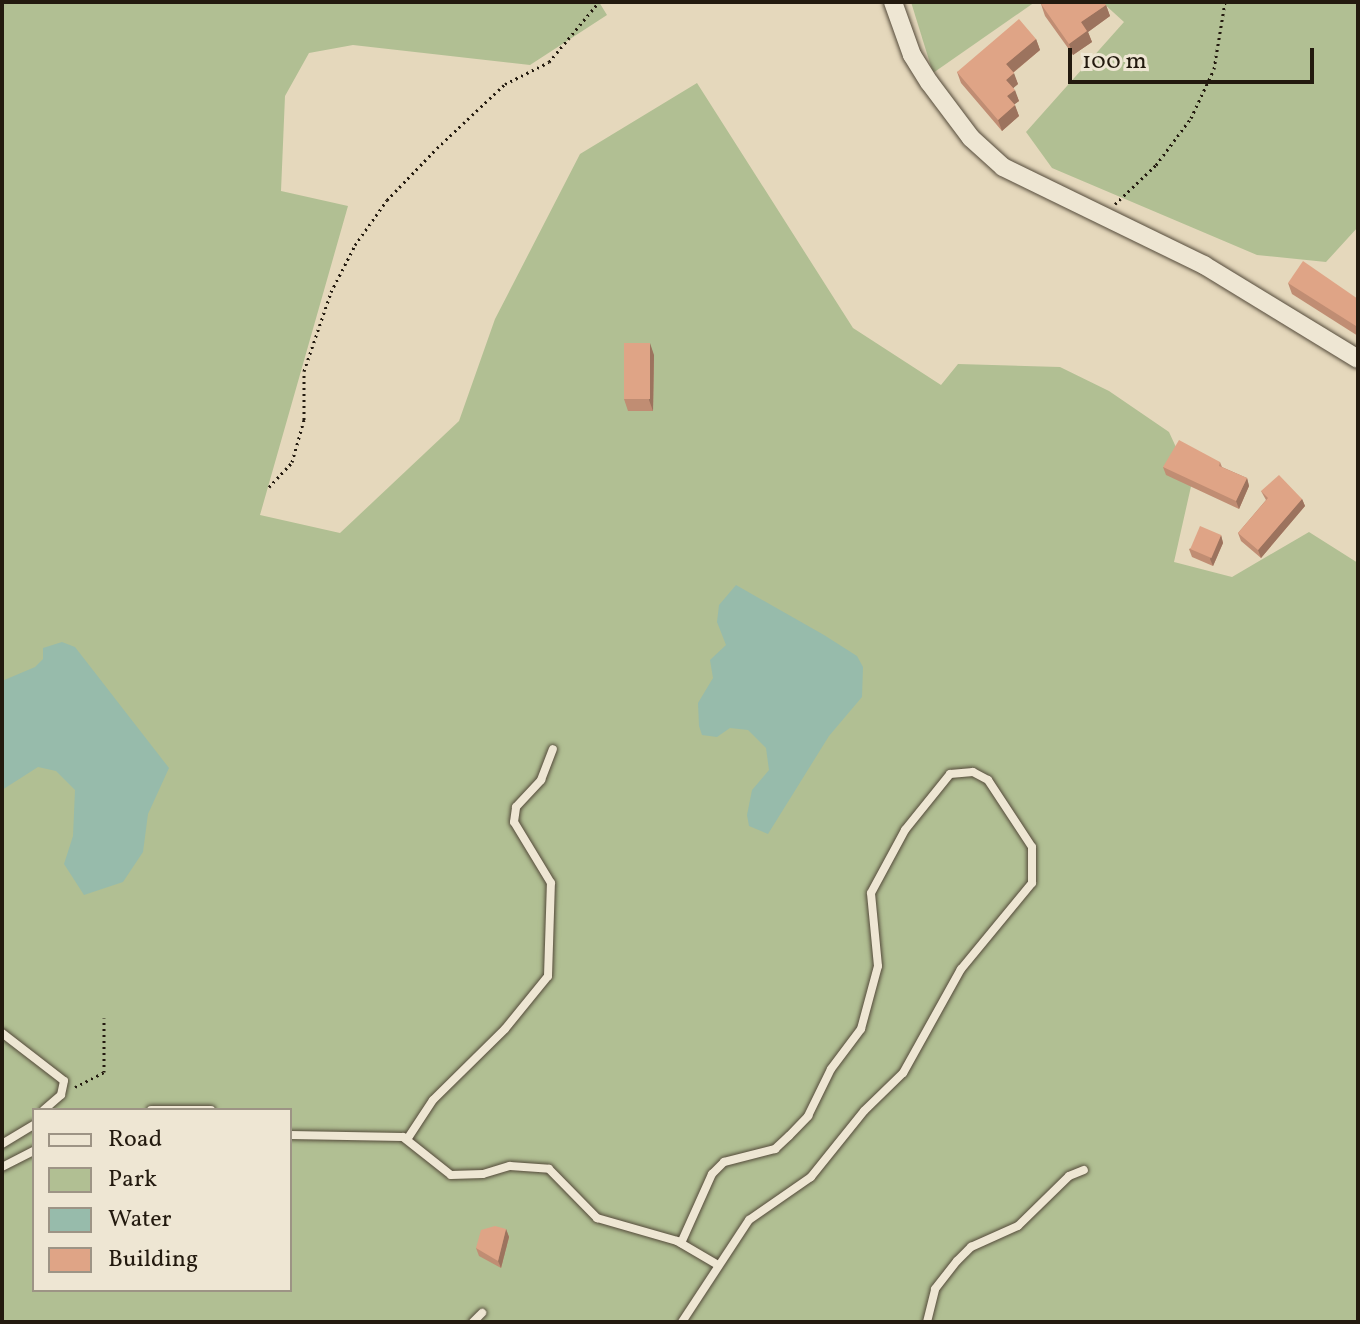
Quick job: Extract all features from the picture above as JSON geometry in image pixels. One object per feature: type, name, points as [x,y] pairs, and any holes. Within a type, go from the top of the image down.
[{"type":"street","points":[[893,2],[912,55],[971,138],[1003,167],[1100,218],[1204,265],[1358,359]]},
{"type":"lane","points":[[408,1138],[433,1100],[505,1029],[548,976],[551,883],[514,822],[516,807],[541,780],[553,749]]},
{"type":"lane","points":[[681,1243],[712,1174],[724,1162],[775,1149],[789,1136],[808,1116],[831,1069],[861,1029],[878,966],[871,893],[905,830],[950,774],[973,772],[988,780],[1032,847],[1032,883],[961,969],[903,1073],[864,1111],[811,1177],[749,1220],[682,1322]]},
{"type":"lane","points":[[2,1033],[64,1081],[61,1095],[46,1108]]},
{"type":"lane","points":[[2,1144],[29,1126]]},
{"type":"lane","points":[[292,1135],[408,1138],[451,1175],[483,1174],[510,1166],[549,1169],[597,1218],[681,1243],[718,1265]]},
{"type":"lane","points":[[2,1167],[32,1152]]},
{"type":"lane","points":[[927,1322],[935,1289],[971,1247],[1018,1226],[1069,1176],[1084,1170]]},
{"type":"lane","points":[[473,1322],[482,1313]]},
{"type":"path","points":[[269,487],[292,462],[304,420],[304,371],[331,292],[355,245],[387,200],[437,148],[505,84],[549,62],[599,2]]},
{"type":"path","points":[[1100,218],[1156,165],[1191,118],[1214,69],[1225,2]]},
{"type":"path","points":[[61,1095],[104,1072],[104,1018]]},
{"type":"green space","points":[[2,2],[599,2],[607,15],[530,65],[353,45],[309,53],[285,96],[281,191],[348,206],[260,515],[340,533],[459,421],[495,319],[580,154],[697,83],[853,328],[941,385],[958,364],[1060,367],[1109,391],[1169,432],[1192,482],[1174,562],[1232,577],[1309,532],[1358,563],[1358,1322],[2,1322]]},
{"type":"green space","points":[[911,2],[1035,2],[933,73]]},
{"type":"green space","points":[[1102,2],[1358,2],[1358,227],[1326,262],[1257,255],[1052,168],[1026,132],[1124,22]]},
{"type":"water","points":[[736,585],[857,656],[863,667],[862,697],[829,736],[768,834],[749,826],[747,815],[752,790],[769,770],[766,748],[748,730],[730,728],[717,737],[702,735],[699,726],[698,703],[713,678],[710,660],[726,645],[717,622],[719,605]]},
{"type":"water","points":[[62,642],[75,647],[169,768],[148,814],[143,852],[123,882],[84,895],[64,864],[73,836],[75,790],[56,771],[38,767],[2,790],[2,681],[35,667],[43,659],[43,648]]},
{"type":"building","points":[[1104,2],[1106,5],[1081,22],[1087,31],[1069,44],[1041,4]]},
{"type":"building","points":[[1019,19],[1036,39],[1006,64],[1014,73],[1006,80],[1015,90],[1007,96],[1015,105],[998,120],[957,72]]},
{"type":"building","points":[[1303,261],[1358,299],[1356,326],[1288,283]]},
{"type":"building","points":[[624,343],[650,343],[650,399],[624,399]]},
{"type":"building","points":[[1179,440],[1220,462],[1219,466],[1247,478],[1236,501],[1163,467]]},
{"type":"building","points":[[1279,475],[1302,499],[1258,550],[1238,533],[1268,498],[1261,491]]},
{"type":"building","points":[[1200,526],[1221,535],[1211,558],[1190,549]]},
{"type":"building","points":[[495,1226],[506,1229],[498,1261],[476,1248],[481,1230]]}]
